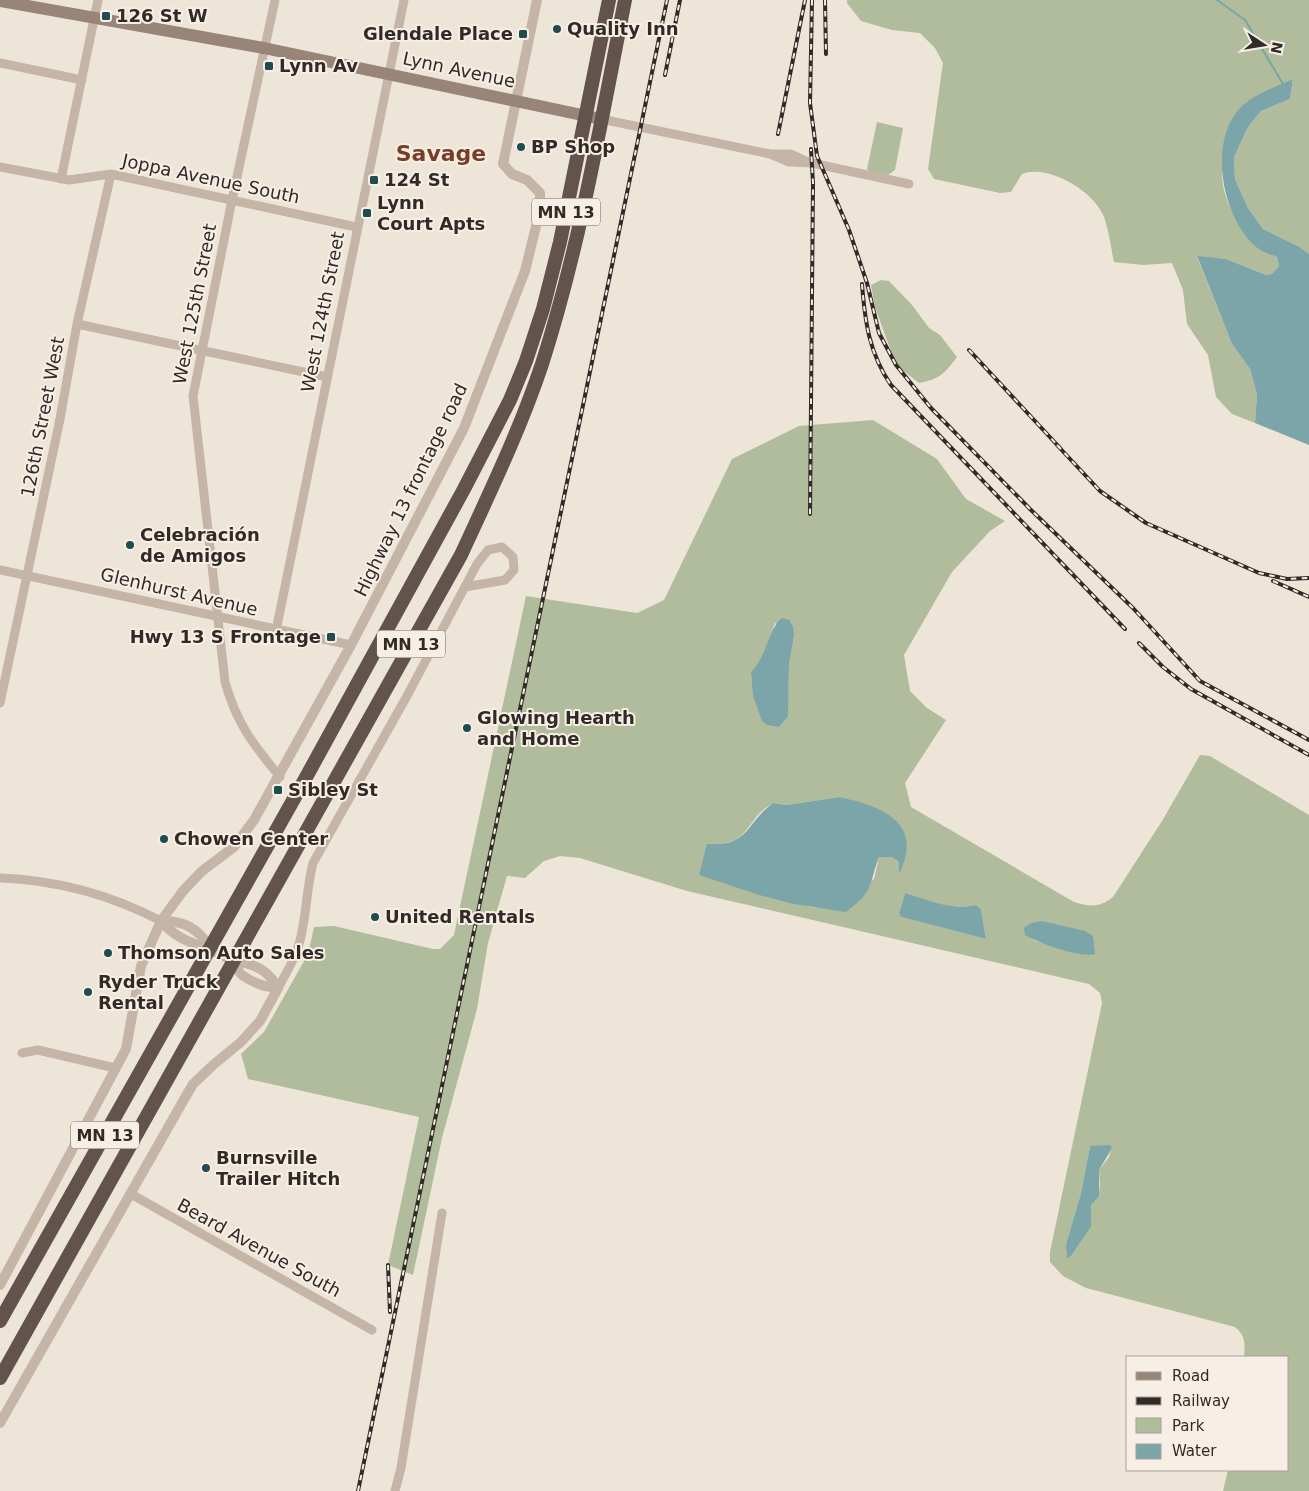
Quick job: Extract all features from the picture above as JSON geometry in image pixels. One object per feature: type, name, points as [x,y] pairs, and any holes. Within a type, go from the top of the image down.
[{"type":"highway","name":"MN 13","points":[[0,1322],[210,949],[464,489],[510,400],[526,361],[543,309],[560,242],[610,0]]},
{"type":"highway","name":"MN 13","points":[[0,1378],[461,555],[516,435],[558,312],[578,230],[625,0]]},
{"type":"main road","name":"Lynn Avenue","points":[[0,1],[264,48],[601,119]]},
{"type":"street","points":[[61,179],[98,0]]},
{"type":"street","name":"West 125th Street","points":[[275,0],[232,200],[193,396],[225,682],[234,711],[249,740],[280,776]]},
{"type":"street","name":"West 124th Street","points":[[276,631],[356,227],[404,0]]},
{"type":"street","points":[[516,100],[537,0]]},
{"type":"street","points":[[0,64],[82,80]]},
{"type":"street","name":"Highway 13 frontage road","points":[[351,645],[464,428],[510,314],[525,271],[540,210],[540,193],[527,180],[512,174],[503,164],[516,100]]},
{"type":"street","name":"Lynn Avenue","points":[[601,119],[770,154],[789,162],[809,162],[909,184]]},
{"type":"street","name":"Joppa Avenue South","points":[[0,167],[61,179],[78,180],[90,176],[111,174],[356,227]]},
{"type":"street","name":"126th Street West","points":[[0,703],[111,174]]},
{"type":"street","points":[[78,324],[327,377]]},
{"type":"street","points":[[0,1423],[194,1084],[212,1065],[241,1042],[260,1021],[297,951],[303,931],[308,883],[313,863],[408,696],[465,587],[488,550],[502,547],[514,557],[514,570],[505,580],[465,587]]},
{"type":"street","name":"Glenhurst Avenue","points":[[0,570],[276,631],[351,645]]},
{"type":"street","points":[[0,1285],[126,1049],[141,966],[161,921],[183,891],[202,871],[234,847],[254,820],[351,645]]},
{"type":"street","points":[[0,878],[28,879],[102,895],[161,921],[176,920],[202,935],[210,949],[234,962],[247,962],[272,976],[278,988]]},
{"type":"street","points":[[22,1053],[38,1050],[115,1068]]},
{"type":"street","name":"Beard Avenue South","points":[[131,1194],[372,1330]]},
{"type":"street","points":[[395,1491],[403,1458],[442,1213]]},
{"type":"green space","points":[[847,0],[1309,0],[1309,254],[1298,246],[1263,229],[1248,208],[1235,179],[1234,157],[1248,127],[1261,111],[1290,99],[1293,79],[1247,103],[1222,173],[1223,186],[1232,211],[1256,243],[1277,257],[1279,266],[1272,274],[1266,275],[1226,259],[1197,257],[1232,344],[1250,369],[1257,394],[1255,423],[1232,414],[1216,397],[1208,355],[1187,324],[1183,290],[1172,263],[1143,265],[1114,262],[1104,217],[1099,207],[1081,189],[1057,176],[1033,172],[1022,174],[1011,192],[1000,193],[934,179],[928,169],[943,63],[935,48],[920,33],[892,30],[861,21],[847,3]]},
{"type":"green space","points":[[877,122],[903,128],[895,170],[888,175],[871,173],[867,169]]},
{"type":"green space","points":[[881,280],[889,281],[912,305],[929,328],[940,335],[957,357],[945,372],[932,380],[919,383],[896,365],[875,307],[871,285]]},
{"type":"green space","points":[[873,420],[937,459],[966,499],[1005,521],[990,531],[952,572],[904,655],[910,691],[927,708],[946,720],[905,783],[911,807],[1074,902],[1090,906],[1099,905],[1113,897],[1162,821],[1200,755],[1210,756],[1309,815],[1309,1491],[1223,1491],[1228,1471],[1289,1471],[1289,1356],[1244,1356],[1244,1340],[1235,1327],[1086,1288],[1063,1276],[1050,1262],[1050,1252],[1102,1003],[1100,993],[1089,984],[687,891],[580,858],[560,856],[544,861],[525,878],[507,876],[488,943],[477,1009],[442,1138],[413,1275],[388,1265],[419,1117],[248,1079],[241,1054],[264,1032],[308,954],[314,927],[334,926],[433,949],[440,949],[454,935],[526,596],[637,613],[664,600],[732,459],[799,426]],"holes":[[[775,623],[794,636],[789,665],[788,702],[752,682],[751,672],[761,661]],[[840,797],[883,812],[902,829],[906,841],[906,856],[899,873],[899,862],[891,857],[879,857],[874,879],[825,908],[811,907],[699,875],[720,844],[738,838],[759,814],[773,803],[786,805]],[[905,893],[949,906],[967,907],[976,905],[981,909],[986,939],[901,917],[899,913]],[[1042,921],[1049,923],[1074,953],[1033,940]],[[1090,1146],[1112,1147],[1109,1157],[1099,1170],[1100,1189],[1091,1205],[1091,1227],[1071,1256],[1066,1244],[1081,1193]]]},
{"type":"water","points":[[1293,79],[1290,99],[1261,111],[1248,127],[1234,157],[1235,179],[1248,208],[1263,229],[1298,246],[1309,254],[1309,445],[1255,423],[1257,394],[1250,369],[1232,344],[1197,256],[1226,259],[1266,275],[1272,274],[1279,266],[1277,257],[1262,251],[1254,245],[1243,232],[1234,216],[1227,198],[1222,159],[1224,140],[1230,122],[1240,108],[1258,95]]},
{"type":"water","points":[[782,618],[789,620],[793,627],[794,636],[789,665],[788,716],[779,727],[767,725],[762,721],[753,696],[751,672],[761,658],[777,622]]},
{"type":"water","points":[[840,797],[884,812],[895,820],[903,830],[907,842],[906,856],[899,874],[899,862],[891,857],[879,857],[866,893],[846,912],[794,904],[759,895],[699,875],[707,844],[721,844],[739,838],[773,803],[786,805]]},
{"type":"water","points":[[905,893],[949,906],[976,905],[981,909],[986,939],[901,917],[899,913]]},
{"type":"water","points":[[1042,921],[1085,931],[1093,936],[1095,954],[1088,955],[1070,952],[1025,935],[1024,928],[1031,923]]},
{"type":"water","points":[[1109,1145],[1112,1147],[1111,1150],[1099,1170],[1099,1196],[1091,1205],[1091,1227],[1071,1256],[1067,1258],[1066,1244],[1081,1193],[1090,1146]]},
{"type":"waterway","points":[[1217,0],[1245,20],[1283,84]]},
{"type":"railway","points":[[358,1491],[667,0]]},
{"type":"railway","points":[[665,75],[680,0]]},
{"type":"railway","points":[[778,134],[805,0]]},
{"type":"railway","points":[[812,0],[810,103],[817,156],[849,230],[867,283],[879,333],[896,365],[931,408],[1030,509],[1133,608],[1200,681],[1309,740]]},
{"type":"railway","points":[[825,0],[826,54]]},
{"type":"railway","points":[[810,514],[813,183],[811,149]]},
{"type":"railway","points":[[862,284],[869,337],[878,361],[891,385],[1125,629]]},
{"type":"railway","points":[[969,350],[1061,449]]},
{"type":"railway","points":[[1057,445],[1100,491],[1146,523],[1259,573],[1287,579],[1309,578]]},
{"type":"railway","points":[[1273,581],[1309,597]]},
{"type":"railway","points":[[1139,643],[1163,667],[1191,689],[1309,755]]},
{"type":"railway","points":[[388,1265],[390,1312]]},
{"type":"place","name":"126 St W","points":[[106,16]]},
{"type":"place","name":"Quality Inn","points":[[557,29]]},
{"type":"place","name":"Glendale Place","points":[[523,34]]},
{"type":"place","name":"Lynn Av","points":[[269,66]]},
{"type":"place","name":"BP Shop","points":[[521,147]]},
{"type":"place","name":"124 St","points":[[374,180]]},
{"type":"place","name":"Lynn Court Apts","points":[[367,213]]},
{"type":"place","name":"Celebración de Amigos","points":[[130,545]]},
{"type":"place","name":"Hwy 13 S Frontage","points":[[331,637]]},
{"type":"place","name":"Glowing Hearth and Home","points":[[467,728]]},
{"type":"place","name":"Sibley St","points":[[278,790]]},
{"type":"place","name":"Chowen Center","points":[[164,839]]},
{"type":"place","name":"United Rentals","points":[[375,917]]},
{"type":"place","name":"Thomson Auto Sales","points":[[108,953]]},
{"type":"place","name":"Ryder Truck Rental","points":[[88,992]]},
{"type":"place","name":"Burnsville Trailer Hitch","points":[[206,1168]]},
{"type":"district","name":"Savage","points":[[441,153]]}]
